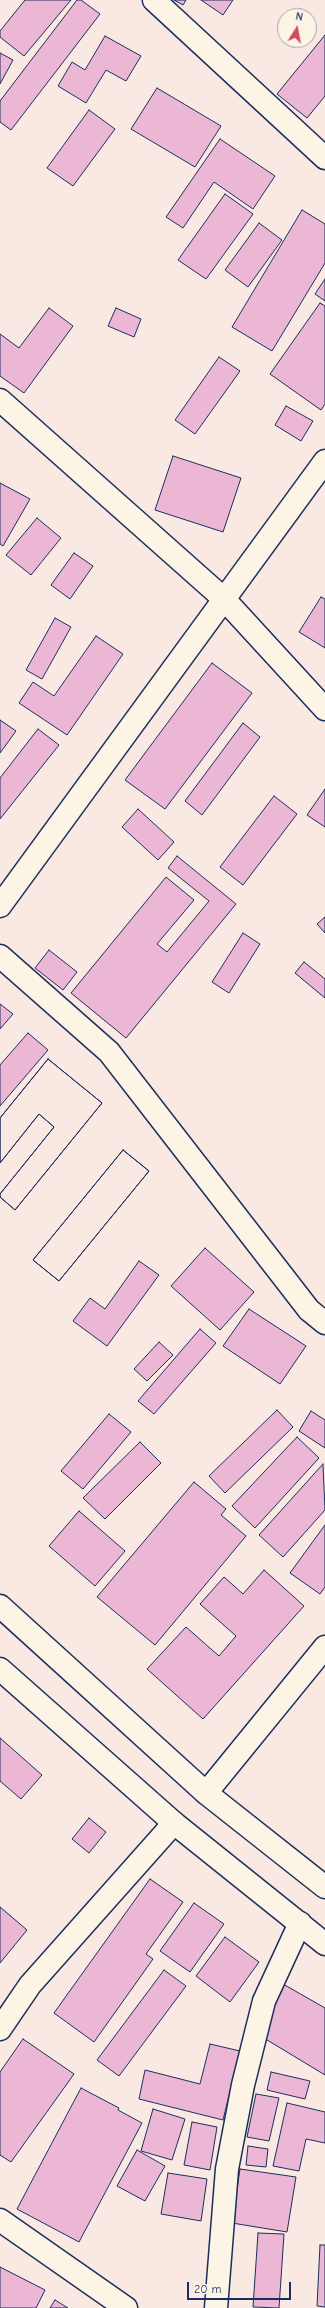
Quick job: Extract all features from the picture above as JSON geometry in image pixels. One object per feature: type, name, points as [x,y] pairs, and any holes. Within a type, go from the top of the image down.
[{"type":"street","points":[[154,0],[325,158]]},
{"type":"street","points":[[0,400],[224,599],[325,709]]},
{"type":"street","points":[[0,906],[325,461]]},
{"type":"street","points":[[0,956],[109,1052],[309,1310],[325,1323]]},
{"type":"street","points":[[0,1606],[206,1793],[325,1887]]},
{"type":"street","points":[[206,1793],[325,1647]]},
{"type":"street","points":[[0,1670],[174,1823],[325,1944]]},
{"type":"street","points":[[0,2029],[30,1985],[174,1823]]},
{"type":"street","points":[[216,2308],[226,2169],[243,2085],[264,2001],[300,1923]]},
{"type":"street","points":[[0,2220],[126,2308]]},
{"type":"building","points":[[25,0],[71,0],[24,56],[0,37],[0,31]]},
{"type":"building","points":[[77,0],[81,0],[100,14],[11,130],[0,122],[0,101]]},
{"type":"building","points":[[174,0],[186,0],[183,5]]},
{"type":"building","points":[[201,0],[233,0],[223,15]]},
{"type":"building","points":[[325,35],[325,96],[307,118],[277,94],[314,48],[317,48],[317,45]]},
{"type":"building","points":[[105,36],[141,56],[126,81],[106,70],[86,103],[58,86],[72,62],[85,70]]},
{"type":"building","points":[[0,53],[13,60],[0,84]]},
{"type":"building","points":[[157,88],[221,126],[195,167],[131,129]]},
{"type":"building","points":[[89,110],[115,129],[73,186],[47,168]]},
{"type":"building","points":[[220,139],[275,176],[253,209],[214,182],[183,228],[166,217]]},
{"type":"building","points":[[225,194],[253,214],[206,279],[178,260]]},
{"type":"building","points":[[302,210],[325,224],[325,263],[272,351],[232,327]]},
{"type":"building","points":[[259,223],[282,240],[248,287],[225,270]]},
{"type":"building","points":[[325,279],[325,301],[315,294]]},
{"type":"building","points":[[320,303],[325,306],[325,404],[321,410],[270,374]]},
{"type":"building","points":[[49,308],[73,326],[24,393],[0,376],[0,334],[19,348]]},
{"type":"building","points":[[116,308],[141,319],[134,337],[108,326]]},
{"type":"building","points":[[219,357],[240,371],[195,434],[175,420]]},
{"type":"building","points":[[286,406],[313,421],[301,441],[275,425]]},
{"type":"building","points":[[173,456],[241,478],[223,532],[155,510]]},
{"type":"building","points":[[0,483],[30,499],[3,546],[0,544]]},
{"type":"building","points":[[37,518],[61,538],[31,575],[6,555]]},
{"type":"building","points":[[74,553],[93,566],[70,599],[51,585]]},
{"type":"building","points":[[321,597],[325,599],[325,648],[299,632]]},
{"type":"building","points":[[55,618],[71,627],[42,679],[26,670]]},
{"type":"building","points":[[96,636],[123,654],[67,735],[19,703],[33,682],[54,696]]},
{"type":"building","points":[[212,663],[252,693],[165,809],[125,780]]},
{"type":"building","points":[[0,720],[16,731],[0,753]]},
{"type":"building","points":[[243,723],[260,737],[202,815],[185,801]]},
{"type":"building","points":[[38,729],[59,745],[0,819],[0,778]]},
{"type":"building","points":[[325,789],[325,827],[307,815]]},
{"type":"building","points":[[274,796],[297,814],[243,885],[220,867]]},
{"type":"building","points":[[138,809],[174,842],[158,860],[122,827]]},
{"type":"building","points":[[177,856],[236,904],[126,1038],[71,993],[166,877],[194,900],[157,944],[167,952],[209,901],[168,868]]},
{"type":"building","points":[[325,917],[325,933],[317,924]]},
{"type":"building","points":[[243,933],[260,944],[229,993],[212,982]]},
{"type":"building","points":[[49,950],[77,972],[63,990],[35,968]]},
{"type":"building","points":[[304,962],[325,979],[325,998],[295,973]]},
{"type":"building","points":[[0,1004],[13,1014],[0,1029]]},
{"type":"building","points":[[28,1033],[48,1050],[0,1106],[0,1065]]},
{"type":"building","points":[[48,1059],[102,1103],[15,1210],[0,1197],[0,1194],[54,1127],[39,1114],[0,1163],[0,1118]]},
{"type":"building","points":[[48,1059],[102,1103],[15,1210],[0,1197],[0,1194],[54,1127],[39,1114],[0,1163],[0,1118]]},
{"type":"building","points":[[123,1150],[149,1171],[59,1281],[33,1260]]},
{"type":"building","points":[[123,1150],[149,1171],[59,1281],[33,1260]]},
{"type":"building","points":[[205,1248],[254,1292],[220,1330],[171,1286]]},
{"type":"building","points":[[139,1261],[159,1275],[107,1346],[73,1321],[90,1298],[105,1309]]},
{"type":"building","points":[[249,1309],[306,1346],[280,1384],[223,1346]]},
{"type":"building","points":[[200,1329],[216,1343],[154,1414],[138,1401]]},
{"type":"building","points":[[159,1342],[173,1355],[147,1381],[134,1369]]},
{"type":"building","points":[[277,1410],[293,1427],[225,1493],[209,1476]]},
{"type":"building","points":[[311,1411],[325,1420],[325,1448],[299,1431]]},
{"type":"building","points":[[109,1414],[131,1432],[83,1489],[61,1471]]},
{"type":"building","points":[[297,1437],[319,1458],[255,1528],[232,1506]]},
{"type":"building","points":[[140,1442],[161,1463],[105,1519],[83,1498]]},
{"type":"building","points":[[323,1464],[325,1510],[283,1557],[259,1535]]},
{"type":"building","points":[[194,1482],[226,1509],[221,1515],[246,1536],[155,1645],[97,1597]]},
{"type":"building","points":[[79,1511],[125,1551],[95,1586],[49,1546]]},
{"type":"building","points":[[325,1525],[325,1587],[320,1594],[290,1573]]},
{"type":"building","points":[[264,1570],[304,1606],[203,1719],[147,1669],[186,1627],[219,1656],[236,1636],[200,1604],[224,1577],[243,1594]]},
{"type":"building","points":[[0,1738],[42,1775],[21,1799],[0,1781]]},
{"type":"building","points":[[89,1818],[106,1832],[89,1853],[72,1839]]},
{"type":"building","points":[[150,1879],[183,1902],[146,1954],[153,1959],[94,2042],[54,2013]]},
{"type":"building","points":[[194,1903],[224,1924],[190,1972],[160,1951]]},
{"type":"building","points":[[0,1907],[27,1930],[0,1963]]},
{"type":"building","points":[[225,1937],[259,1962],[230,2002],[196,1976]]},
{"type":"building","points":[[164,1970],[186,1986],[119,2076],[97,2060]]},
{"type":"building","points":[[283,1984],[325,2008],[325,2075],[254,2032]]},
{"type":"building","points":[[23,2039],[74,2074],[11,2162],[0,2155],[0,2072]]},
{"type":"building","points":[[210,2044],[240,2051],[223,2120],[139,2099],[145,2070],[200,2084]]},
{"type":"building","points":[[271,2072],[310,2081],[305,2099],[267,2090]]},
{"type":"building","points":[[81,2088],[119,2108],[118,2110],[142,2123],[79,2242],[17,2209]]},
{"type":"building","points":[[256,2094],[279,2098],[269,2141],[247,2137]]},
{"type":"building","points":[[287,2103],[325,2112],[325,2143],[306,2139],[299,2171],[273,2166]]},
{"type":"building","points":[[153,2109],[185,2119],[172,2160],[141,2151]]},
{"type":"building","points":[[192,2122],[217,2127],[210,2170],[184,2165]]},
{"type":"building","points":[[248,2146],[268,2149],[266,2167],[246,2165]]},
{"type":"building","points":[[137,2150],[165,2166],[145,2201],[117,2186]]},
{"type":"building","points":[[240,2169],[296,2177],[287,2232],[232,2223]]},
{"type":"building","points":[[168,2173],[207,2179],[201,2221],[161,2214]]},
{"type":"building","points":[[258,2233],[284,2234],[279,2308],[253,2307]]},
{"type":"building","points":[[320,2245],[325,2245],[325,2307],[317,2306]]},
{"type":"building","points":[[0,2267],[45,2290],[36,2308],[0,2308]]},
{"type":"building","points":[[55,2300],[68,2308],[50,2308]]}]
